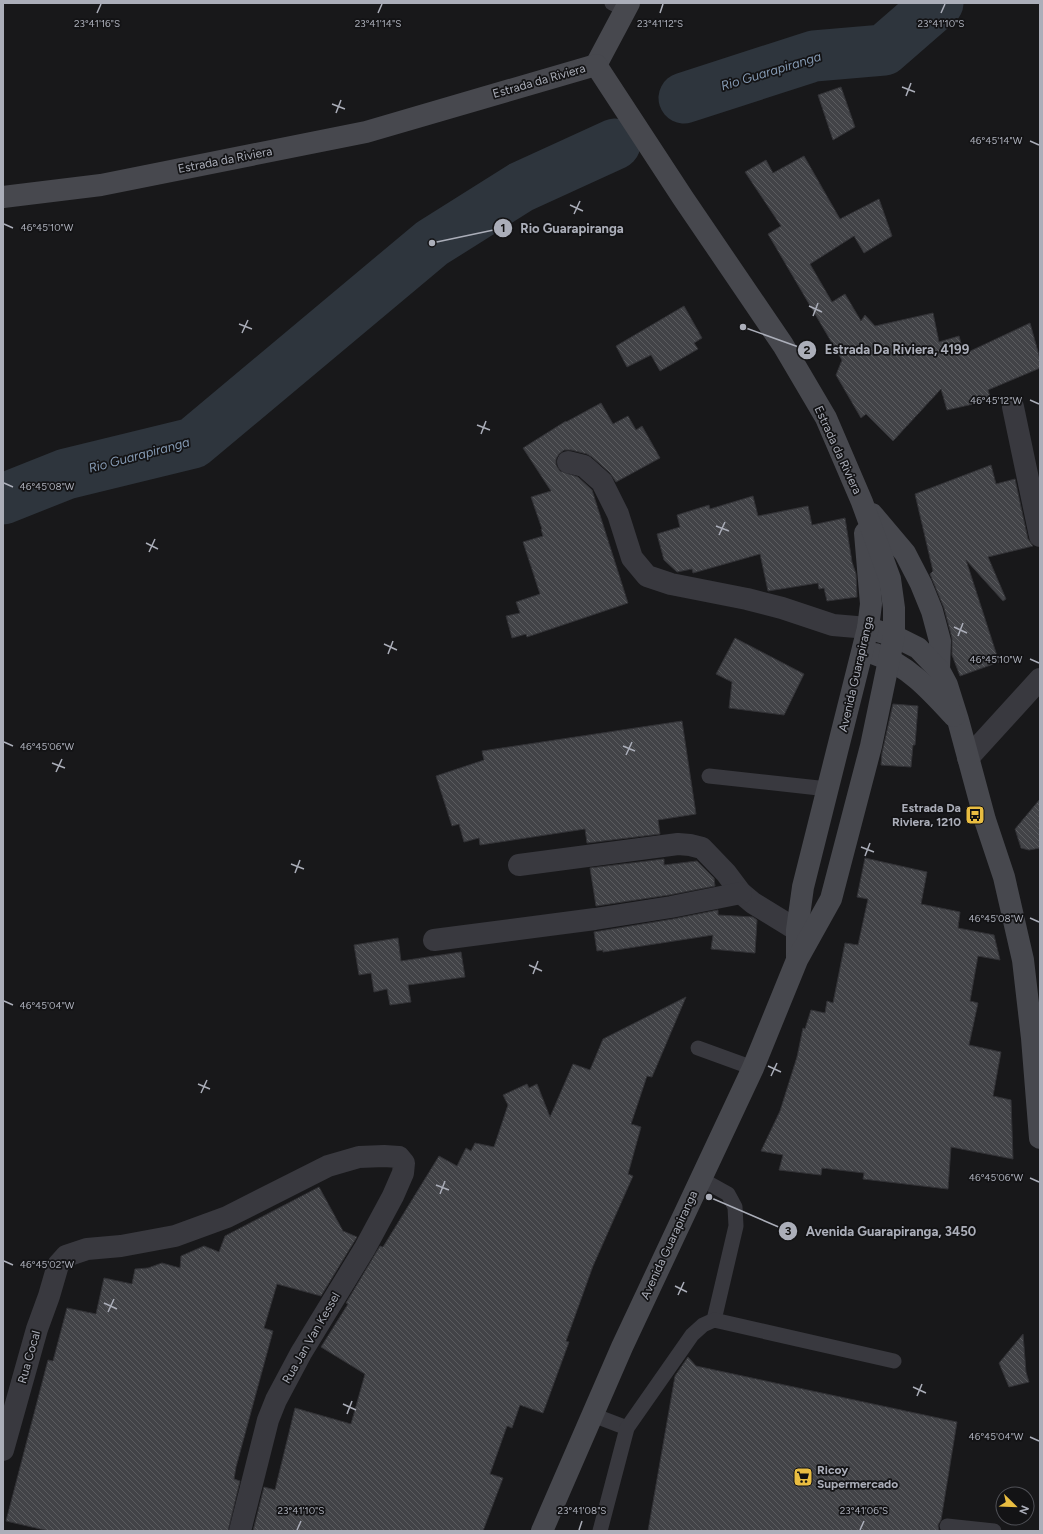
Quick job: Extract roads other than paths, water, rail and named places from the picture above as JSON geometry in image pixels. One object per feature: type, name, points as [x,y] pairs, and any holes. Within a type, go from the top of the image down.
[{"type":"main road","points":[[596,65],[622,5]]},
{"type":"main road","name":"Estrada da Riviera","points":[[3,196],[101,185],[366,132],[596,65],[683,198],[783,345],[826,418],[862,502]]},
{"type":"main road","points":[[862,502],[905,553],[921,584],[932,611],[940,641],[939,670]]},
{"type":"main road","name":"Avenida Guarapiranga","points":[[796,960],[796,930],[803,887],[868,628],[871,604],[862,502]]},
{"type":"main road","name":"Avenida Guarapiranga","points":[[542,1531],[622,1347],[753,1068],[796,960],[831,899],[871,746],[888,658],[894,636],[894,608],[890,579],[862,502]]},
{"type":"main road","points":[[868,628],[894,636],[918,648],[939,670],[947,685],[985,820],[1004,877],[1023,960],[1032,1038],[1040,1138]]},
{"type":"main road","points":[[863,650],[888,658],[919,680],[958,720]]},
{"type":"street","points":[[1013,407],[1040,536]]},
{"type":"street","points":[[568,462],[584,466],[602,482],[618,514],[632,558],[647,576],[671,584],[775,606],[833,625],[868,628]]},
{"type":"street","points":[[833,625],[863,650]]},
{"type":"street","points":[[968,758],[1040,679]]},
{"type":"street","points":[[519,865],[678,844],[690,845],[702,848],[715,861],[741,893],[753,903],[796,930]]},
{"type":"street","points":[[434,940],[595,919],[671,907],[741,893]]},
{"type":"street","name":"Rua Cocal","points":[[3,1450],[37,1329],[58,1265],[66,1256],[87,1249],[121,1246],[175,1236],[227,1217],[328,1166],[359,1157],[399,1157]]},
{"type":"street","name":"Rua Jan Van Kessel","points":[[240,1531],[268,1420],[276,1400],[301,1353],[365,1248],[393,1196],[403,1173],[404,1163],[399,1157]]},
{"type":"lane","points":[[709,776],[828,789]]},
{"type":"lane","points":[[698,1048],[753,1068]]},
{"type":"lane","points":[[701,1179],[728,1194],[735,1207],[736,1226],[714,1320]]},
{"type":"lane","points":[[600,1531],[627,1428],[692,1335],[703,1325],[714,1320],[894,1361]]},
{"type":"lane","points":[[593,1415],[627,1428]]},
{"type":"lane","points":[[947,1526],[994,1531]]},
{"type":"waterway","name":"Rio Guarapiranga","points":[[684,98],[814,56],[884,50],[938,3]]},
{"type":"waterway","name":"Rio Guarapiranga","points":[[3,499],[66,474],[193,443],[432,243],[521,187],[615,144]]},
{"type":"place","name":"Rio Guarapiranga","points":[[432,243]]},
{"type":"place","name":"Estrada Da Riviera, 4199","points":[[743,327]]},
{"type":"place","name":"Estrada Da Riviera, 1210","points":[[975,815]]},
{"type":"place","name":"Avenida Guarapiranga, 3450","points":[[709,1197]]},
{"type":"place","name":"Ricoy Supermercado","points":[[803,1477]]}]
